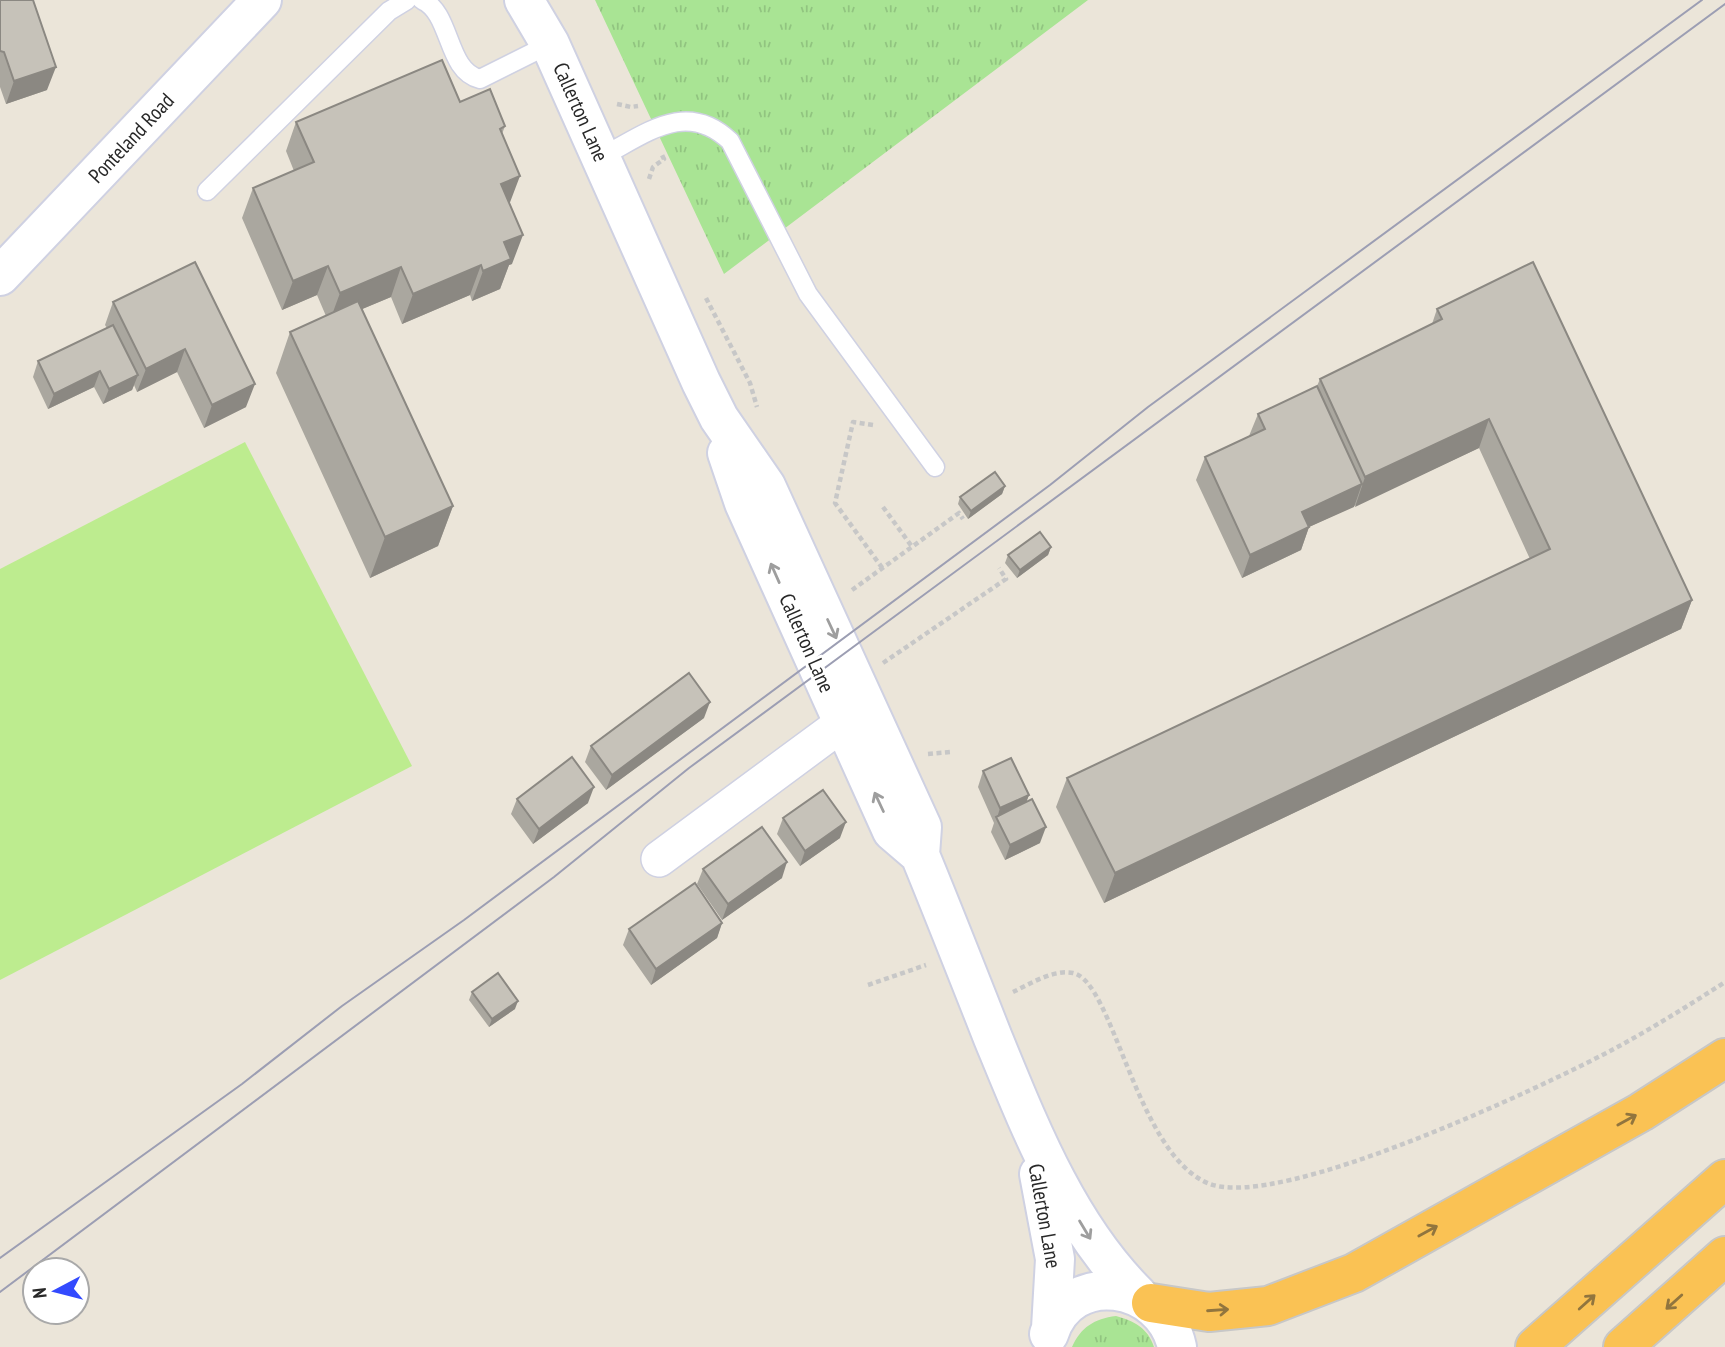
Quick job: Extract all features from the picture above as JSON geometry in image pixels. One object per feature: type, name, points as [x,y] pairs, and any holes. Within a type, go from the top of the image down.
[{"type":"highway","points":[[1144,1299],[1209,1312],[1268,1306],[1354,1273],[1641,1112],[1725,1058]]},
{"type":"highway","points":[[1535,1347],[1725,1179]]},
{"type":"highway","points":[[1623,1347],[1725,1256]]},
{"type":"street","name":"Ponteland Road","points":[[0,276],[262,0]]},
{"type":"street","name":"Callerton Lane","points":[[524,0],[550,44],[719,418],[744,503],[892,831],[921,841]]},
{"type":"street","name":"Callerton Lane","points":[[719,418],[766,486],[921,841],[959,952],[1020,1104],[1084,1230],[1113,1270],[1164,1316],[1177,1347]]},
{"type":"street","points":[[659,859],[843,723]]},
{"type":"street","name":"Callerton Lane","points":[[1020,1104],[1052,1234],[1056,1281],[1048,1338]]},
{"type":"street","points":[[1048,1338],[1063,1311],[1088,1295],[1118,1290],[1144,1299]]},
{"type":"lane","points":[[207,191],[389,11],[407,0]]},
{"type":"lane","points":[[422,0],[433,9],[464,69],[473,77],[480,79],[550,44]]},
{"type":"lane","points":[[601,157],[683,119],[708,124],[730,141],[808,294],[935,467]]},
{"type":"path","points":[[883,569],[835,503],[853,422],[884,426],[898,415]]},
{"type":"path","points":[[883,506],[913,548]]},
{"type":"path","points":[[842,596],[959,513],[963,519]]},
{"type":"path","points":[[876,668],[1006,579],[999,568]]},
{"type":"path","points":[[868,985],[959,952]]},
{"type":"path","points":[[981,1007],[1050,975],[1071,972],[1087,980],[1098,996],[1144,1105],[1171,1155],[1198,1178],[1211,1184],[1238,1187],[1317,1174],[1415,1138],[1611,1051],[1675,1015],[1725,982]]},
{"type":"green space","points":[[595,0],[1088,0],[724,274]]},
{"type":"green space","points":[[245,442],[412,766],[0,980],[0,569]]},
{"type":"green space","points":[[1116,1316],[1140,1326],[1154,1347],[1072,1347],[1089,1325]]},
{"type":"building","points":[[0,0],[33,0],[56,67],[14,81],[4,52],[0,51]]},
{"type":"building","points":[[442,60],[460,102],[490,89],[505,126],[500,129],[520,176],[501,184],[523,235],[504,242],[511,259],[483,271],[481,265],[413,294],[401,267],[340,293],[328,266],[293,281],[253,188],[314,162],[296,122]]},
{"type":"building","points":[[195,262],[255,384],[212,405],[185,349],[146,369],[113,302]]},
{"type":"building","points":[[1533,262],[1692,600],[1115,873],[1067,778],[1550,549],[1489,419],[1365,477],[1320,379],[1442,319],[1437,309]]},
{"type":"building","points":[[358,301],[453,506],[385,537],[290,332]]},
{"type":"building","points":[[113,325],[138,375],[109,389],[100,371],[54,394],[38,361]]},
{"type":"building","points":[[1317,386],[1362,484],[1302,512],[1309,527],[1250,555],[1205,457],[1265,429],[1258,414]]},
{"type":"building","points":[[995,472],[1005,486],[971,511],[960,497]]},
{"type":"building","points":[[1040,532],[1051,547],[1020,570],[1008,555]]},
{"type":"building","points":[[689,673],[710,702],[612,775],[591,746]]},
{"type":"building","points":[[572,757],[594,787],[539,829],[517,799]]},
{"type":"building","points":[[1011,758],[1029,795],[1000,808],[983,771]]},
{"type":"building","points":[[823,790],[846,822],[805,851],[783,818]]},
{"type":"building","points":[[1032,799],[1046,827],[1010,845],[996,817]]},
{"type":"building","points":[[762,827],[787,862],[728,904],[703,869]]},
{"type":"building","points":[[695,883],[722,923],[656,969],[629,929]]},
{"type":"building","points":[[498,973],[518,1001],[492,1019],[472,992]]},
{"type":"tram line","points":[[0,1258],[242,1084],[342,1006],[464,920],[1050,485],[1148,407],[1702,0]]},
{"type":"tram line","points":[[0,1292],[554,877],[689,768],[1725,4]]}]
